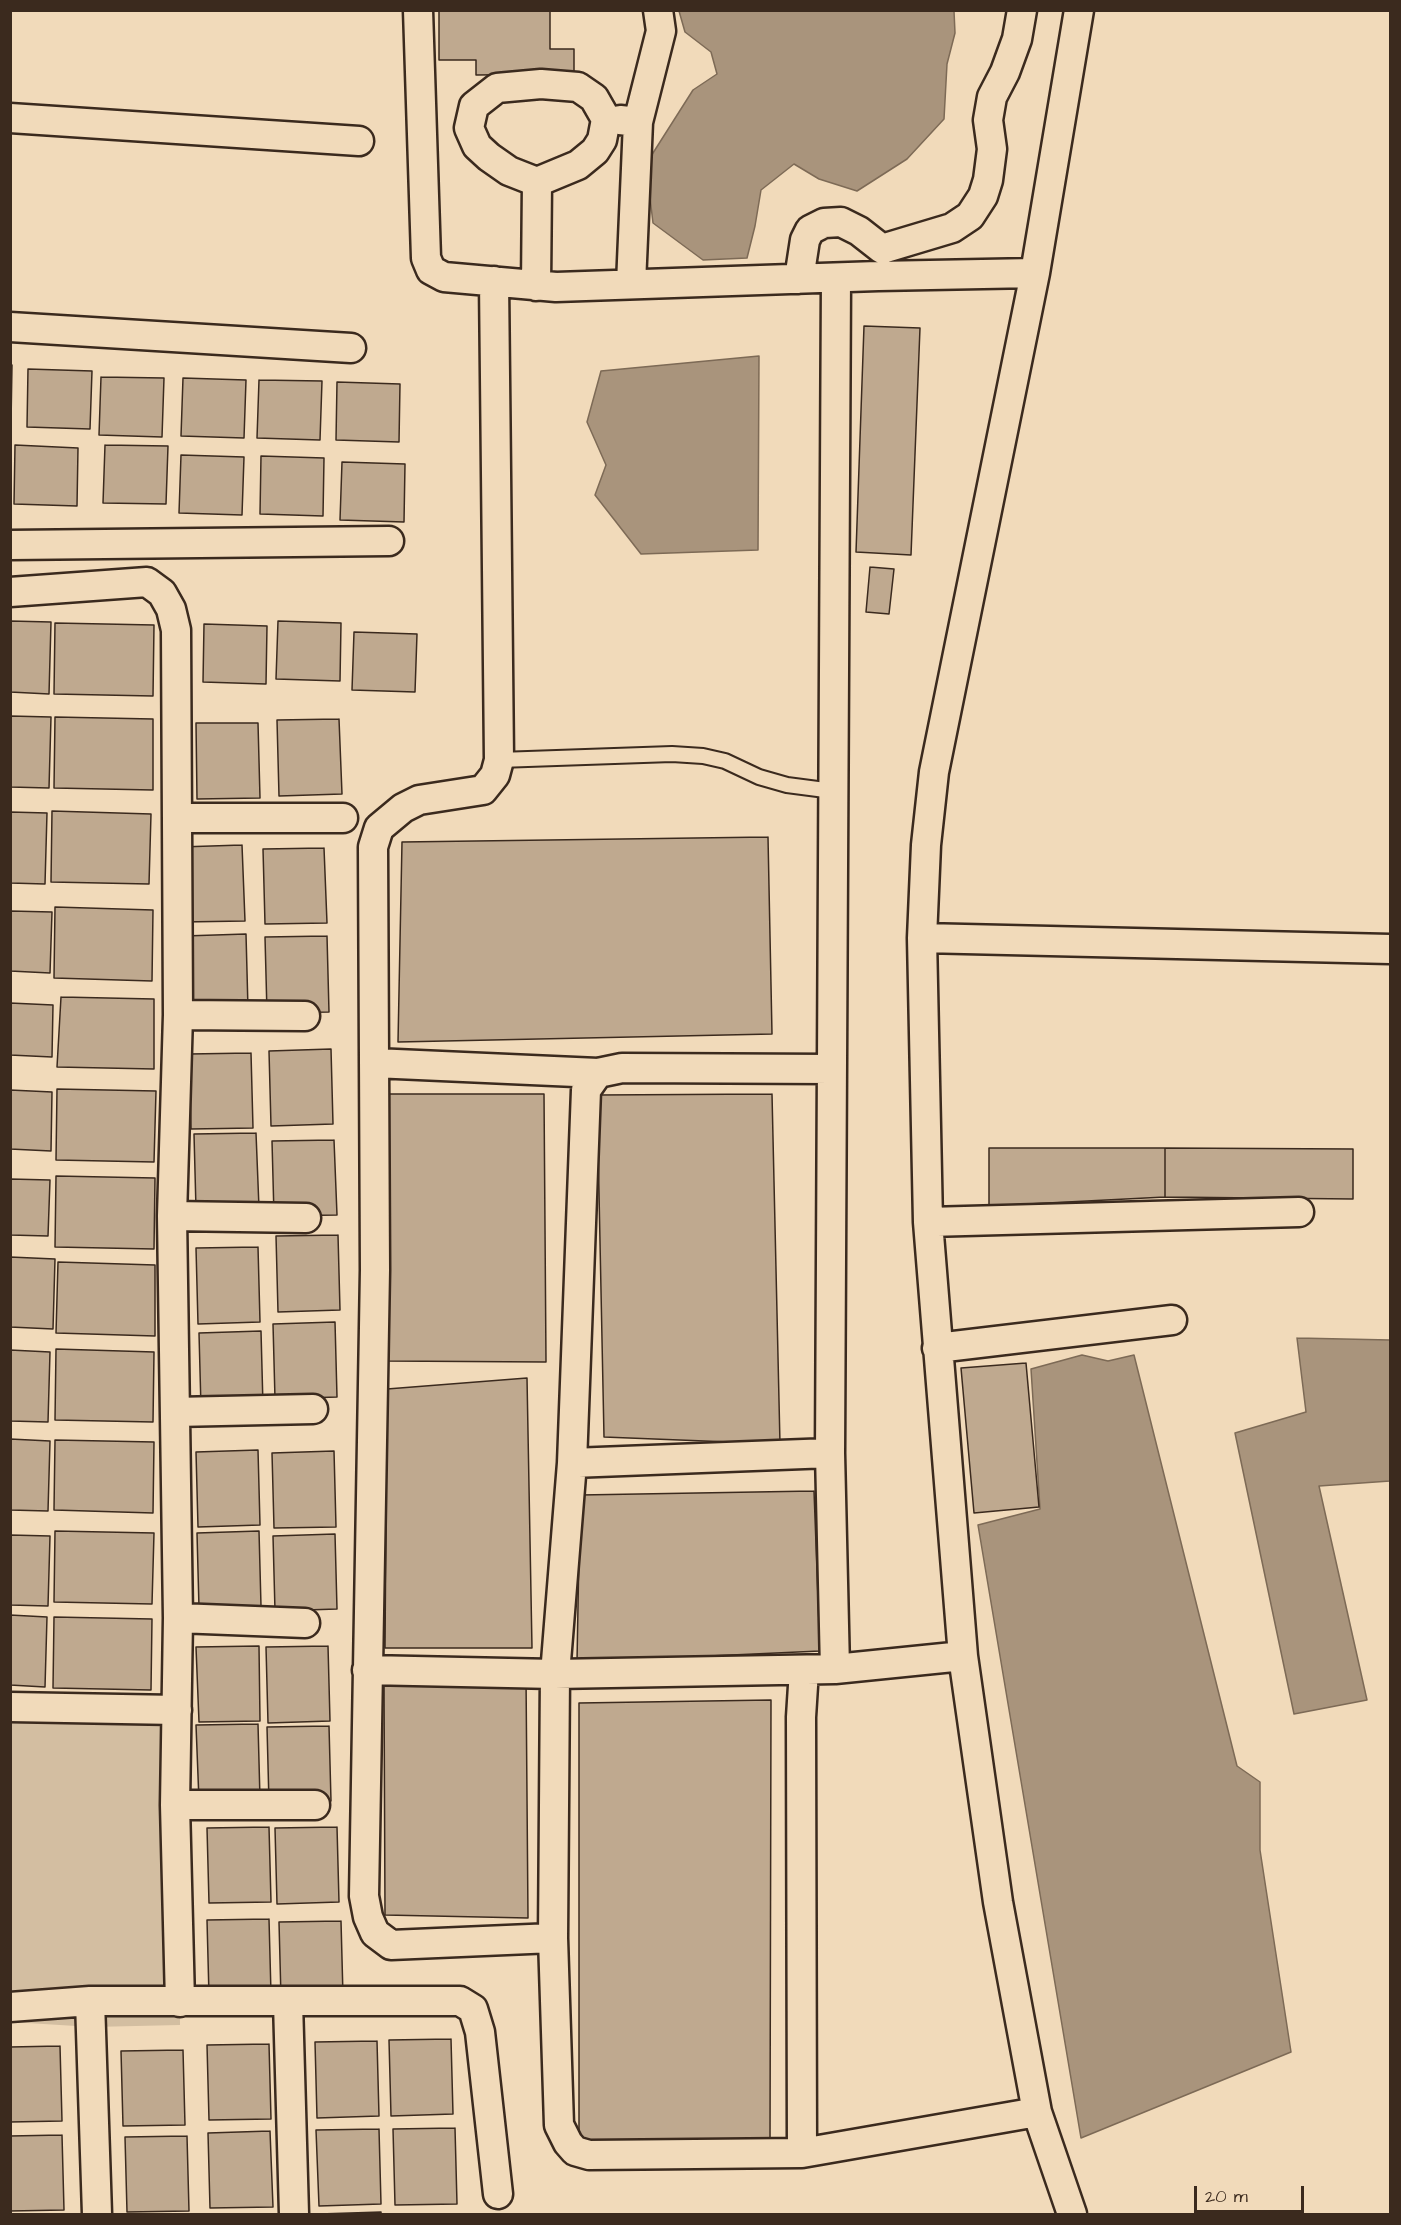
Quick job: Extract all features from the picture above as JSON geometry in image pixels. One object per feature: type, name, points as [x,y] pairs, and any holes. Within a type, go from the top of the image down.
[{"type":"street","points":[[418,10],[426,258],[431,270],[444,276],[556,287],[836,278],[880,262],[952,228],[970,216],[983,196],[988,180],[992,149],[988,120],[992,97],[1013,50],[1022,10]]},
{"type":"street","points":[[631,284],[638,122],[661,31],[658,10]]},
{"type":"street","points":[[1072,2214],[1037,2112],[998,1902],[963,1656],[928,1222],[921,938],[926,845],[934,772],[1035,273],[1078,10]]},
{"type":"street","points":[[541,84],[578,87],[594,98],[606,119],[602,140],[595,151],[578,165],[537,182],[509,171],[489,158],[477,146],[469,128],[474,106],[497,88],[541,84]]},
{"type":"street","points":[[10,118],[359,141]]},
{"type":"street","points":[[606,119],[638,122]]},
{"type":"street","points":[[536,285],[537,182]]},
{"type":"street","points":[[799,279],[805,240],[810,230],[824,223],[841,222],[859,231],[880,262]]},
{"type":"street","points":[[880,262],[1035,273]]},
{"type":"street","points":[[835,1669],[830,1453],[836,278]]},
{"type":"street","points":[[494,281],[499,760],[495,775],[483,790],[419,800],[403,808],[379,828],[373,846],[375,1270],[364,1896],[368,1917],[375,1933],[391,1945],[553,1938]]},
{"type":"street","points":[[10,327],[351,348]]},
{"type":"street","points":[[10,545],[389,541]]},
{"type":"street","points":[[10,592],[147,582],[162,593],[171,609],[176,630],[178,1015],[172,1216],[178,1618],[175,1805],[180,2002]]},
{"type":"street","points":[[177,818],[343,818]]},
{"type":"street","points":[[921,938],[1390,949]]},
{"type":"street","points":[[178,1015],[305,1016]]},
{"type":"street","points":[[374,1063],[598,1073],[622,1068],[831,1069]]},
{"type":"street","points":[[598,1073],[586,1090],[572,1462],[555,1674],[553,1938],[559,2125],[575,2151],[589,2156],[802,2153],[1037,2112]]},
{"type":"street","points":[[928,1222],[1299,1212]]},
{"type":"street","points":[[172,1216],[306,1218]]},
{"type":"street","points":[[937,1348],[1172,1320]]},
{"type":"street","points":[[175,1412],[313,1409]]},
{"type":"street","points":[[572,1462],[830,1453]]},
{"type":"street","points":[[178,1618],[305,1623]]},
{"type":"street","points":[[367,1670],[555,1674],[804,1670],[963,1656]]},
{"type":"street","points":[[802,2153],[801,1717],[804,1670]]},
{"type":"street","points":[[10,1707],[177,1710]]},
{"type":"street","points":[[175,1805],[315,1805]]},
{"type":"street","points":[[90,2001],[97,2214]]},
{"type":"street","points":[[10,2007],[90,2001],[460,2001],[473,2009],[480,2032],[498,2194]]},
{"type":"street","points":[[288,2002],[294,2214]]},
{"type":"lane","points":[[499,760],[672,754],[703,756],[725,761],[768,780],[833,791]]},
{"type":"shaded area","points":[[679,11],[954,11],[955,33],[947,64],[944,119],[907,159],[857,191],[819,179],[794,164],[761,190],[747,258],[703,260],[653,223],[646,164],[693,90],[717,74],[711,52],[685,32]]},
{"type":"shaded area","points":[[759,356],[758,550],[641,554],[595,495],[606,465],[587,422],[601,371]]},
{"type":"shaded area","points":[[1297,1338],[1390,1340],[1390,1481],[1319,1486],[1367,1700],[1294,1714],[1235,1433],[1306,1412]]},
{"type":"shaded area","points":[[1082,1355],[1108,1361],[1134,1355],[1237,1766],[1260,1782],[1260,1850],[1291,2052],[1081,2138],[978,1525],[1040,1509],[1031,1369]]},
{"type":"shaded area","points":[[177,1710],[180,2025],[92,2027],[11,2022],[10,1711]]},
{"type":"building","points":[[439,10],[550,10],[550,49],[574,49],[574,74],[476,75],[476,60],[439,60]]},
{"type":"building","points":[[864,326],[920,328],[911,555],[856,552]]},
{"type":"building","points":[[10,365],[12,365],[11,423],[10,423]]},
{"type":"building","points":[[28,369],[92,371],[90,429],[27,427]]},
{"type":"building","points":[[101,377],[164,378],[162,437],[99,435]]},
{"type":"building","points":[[183,378],[246,380],[244,438],[181,436]]},
{"type":"building","points":[[259,380],[322,381],[320,440],[257,438]]},
{"type":"building","points":[[337,382],[400,384],[399,442],[336,440]]},
{"type":"building","points":[[15,445],[78,448],[77,506],[14,504]]},
{"type":"building","points":[[105,445],[168,446],[166,504],[103,503]]},
{"type":"building","points":[[181,455],[244,457],[242,515],[179,513]]},
{"type":"building","points":[[261,456],[324,458],[323,516],[260,514]]},
{"type":"building","points":[[342,462],[405,464],[404,522],[340,520]]},
{"type":"building","points":[[870,567],[894,569],[889,614],[866,612]]},
{"type":"building","points":[[10,621],[51,622],[49,694],[10,692]]},
{"type":"building","points":[[278,621],[341,623],[340,681],[276,679]]},
{"type":"building","points":[[55,623],[154,625],[153,696],[54,694]]},
{"type":"building","points":[[204,624],[267,626],[266,684],[203,682]]},
{"type":"building","points":[[354,632],[417,634],[415,692],[352,690]]},
{"type":"building","points":[[10,716],[51,717],[49,788],[10,787]]},
{"type":"building","points":[[55,717],[153,719],[153,790],[54,788]]},
{"type":"building","points":[[339,719],[342,794],[279,796],[277,720]]},
{"type":"building","points":[[196,723],[258,723],[260,798],[197,799]]},
{"type":"building","points":[[52,811],[151,814],[149,884],[51,882]]},
{"type":"building","points":[[10,812],[47,813],[45,884],[10,883]]},
{"type":"building","points":[[768,837],[772,1034],[398,1042],[402,842]]},
{"type":"building","points":[[242,845],[245,921],[182,922],[180,847]]},
{"type":"building","points":[[324,848],[327,923],[265,924],[263,849]]},
{"type":"building","points":[[55,907],[153,910],[152,981],[54,978]]},
{"type":"building","points":[[10,911],[52,912],[50,973],[10,971]]},
{"type":"building","points":[[246,934],[248,1009],[186,1011],[184,936]]},
{"type":"building","points":[[327,936],[329,1012],[267,1013],[265,937]]},
{"type":"building","points":[[61,997],[154,999],[154,1069],[57,1067]]},
{"type":"building","points":[[10,1003],[53,1005],[52,1057],[10,1055]]},
{"type":"building","points":[[331,1049],[333,1124],[271,1126],[269,1051]]},
{"type":"building","points":[[251,1053],[253,1128],[191,1129],[189,1054]]},
{"type":"building","points":[[57,1089],[156,1091],[154,1162],[56,1160]]},
{"type":"building","points":[[10,1090],[52,1092],[51,1151],[10,1149]]},
{"type":"building","points":[[385,1094],[544,1094],[546,1362],[386,1361]]},
{"type":"building","points":[[772,1094],[780,1444],[604,1437],[597,1095]]},
{"type":"building","points":[[256,1133],[259,1208],[196,1209],[194,1134]]},
{"type":"building","points":[[334,1140],[337,1215],[274,1216],[272,1141]]},
{"type":"building","points":[[989,1148],[1165,1148],[1165,1197],[989,1206]]},
{"type":"building","points":[[1165,1148],[1353,1149],[1353,1199],[1165,1197]]},
{"type":"building","points":[[56,1176],[155,1178],[154,1249],[55,1247]]},
{"type":"building","points":[[10,1179],[50,1180],[48,1236],[10,1235]]},
{"type":"building","points":[[338,1235],[340,1310],[278,1312],[276,1236]]},
{"type":"building","points":[[258,1247],[260,1322],[198,1324],[196,1248]]},
{"type":"building","points":[[10,1257],[55,1259],[53,1329],[10,1327]]},
{"type":"building","points":[[58,1262],[155,1265],[155,1336],[56,1333]]},
{"type":"building","points":[[335,1322],[337,1397],[275,1399],[273,1324]]},
{"type":"building","points":[[261,1331],[263,1406],[201,1408],[199,1333]]},
{"type":"building","points":[[56,1349],[154,1352],[153,1422],[55,1420]]},
{"type":"building","points":[[10,1350],[50,1352],[48,1422],[10,1421]]},
{"type":"building","points":[[1026,1363],[1039,1507],[974,1513],[961,1368]]},
{"type":"building","points":[[527,1378],[532,1648],[385,1648],[387,1389]]},
{"type":"building","points":[[10,1439],[50,1441],[48,1511],[10,1510]]},
{"type":"building","points":[[55,1440],[154,1442],[153,1513],[54,1510]]},
{"type":"building","points":[[258,1450],[260,1525],[198,1527],[196,1452]]},
{"type":"building","points":[[334,1451],[336,1527],[274,1528],[272,1453]]},
{"type":"building","points":[[814,1491],[820,1651],[577,1662],[580,1495]]},
{"type":"building","points":[[55,1531],[154,1533],[152,1604],[54,1602]]},
{"type":"building","points":[[259,1531],[261,1606],[199,1608],[197,1533]]},
{"type":"building","points":[[335,1534],[337,1609],[275,1611],[273,1536]]},
{"type":"building","points":[[10,1535],[50,1536],[48,1606],[10,1605]]},
{"type":"building","points":[[10,1615],[47,1617],[45,1687],[10,1685]]},
{"type":"building","points":[[54,1617],[152,1619],[151,1690],[53,1688]]},
{"type":"building","points":[[259,1646],[260,1721],[199,1722],[196,1647]]},
{"type":"building","points":[[328,1646],[330,1721],[268,1723],[266,1647]]},
{"type":"building","points":[[526,1676],[528,1918],[385,1915],[384,1682]]},
{"type":"building","points":[[771,1700],[770,2141],[579,2145],[579,1703]]},
{"type":"building","points":[[258,1724],[260,1799],[199,1801],[196,1725]]},
{"type":"building","points":[[329,1726],[331,1801],[269,1803],[267,1727]]},
{"type":"building","points":[[269,1827],[271,1902],[209,1903],[207,1828]]},
{"type":"building","points":[[337,1827],[339,1902],[277,1904],[275,1828]]},
{"type":"building","points":[[269,1919],[271,1994],[209,1996],[207,1920]]},
{"type":"building","points":[[341,1921],[343,1996],[281,1998],[279,1922]]},
{"type":"building","points":[[451,2039],[453,2114],[391,2116],[389,2040]]},
{"type":"building","points":[[377,2041],[379,2116],[317,2118],[315,2042]]},
{"type":"building","points":[[269,2044],[271,2119],[209,2120],[207,2045]]},
{"type":"building","points":[[60,2046],[62,2121],[10,2122],[10,2047]]},
{"type":"building","points":[[183,2050],[185,2125],[123,2126],[121,2051]]},
{"type":"building","points":[[455,2128],[457,2204],[395,2205],[393,2129]]},
{"type":"building","points":[[379,2129],[381,2204],[319,2206],[316,2130]]},
{"type":"building","points":[[270,2131],[273,2207],[210,2208],[208,2133]]},
{"type":"building","points":[[62,2135],[64,2210],[10,2211],[10,2136]]},
{"type":"building","points":[[187,2136],[189,2211],[127,2212],[125,2137]]},
{"type":"building","points":[[381,2212],[381,2214],[319,2214]]}]
